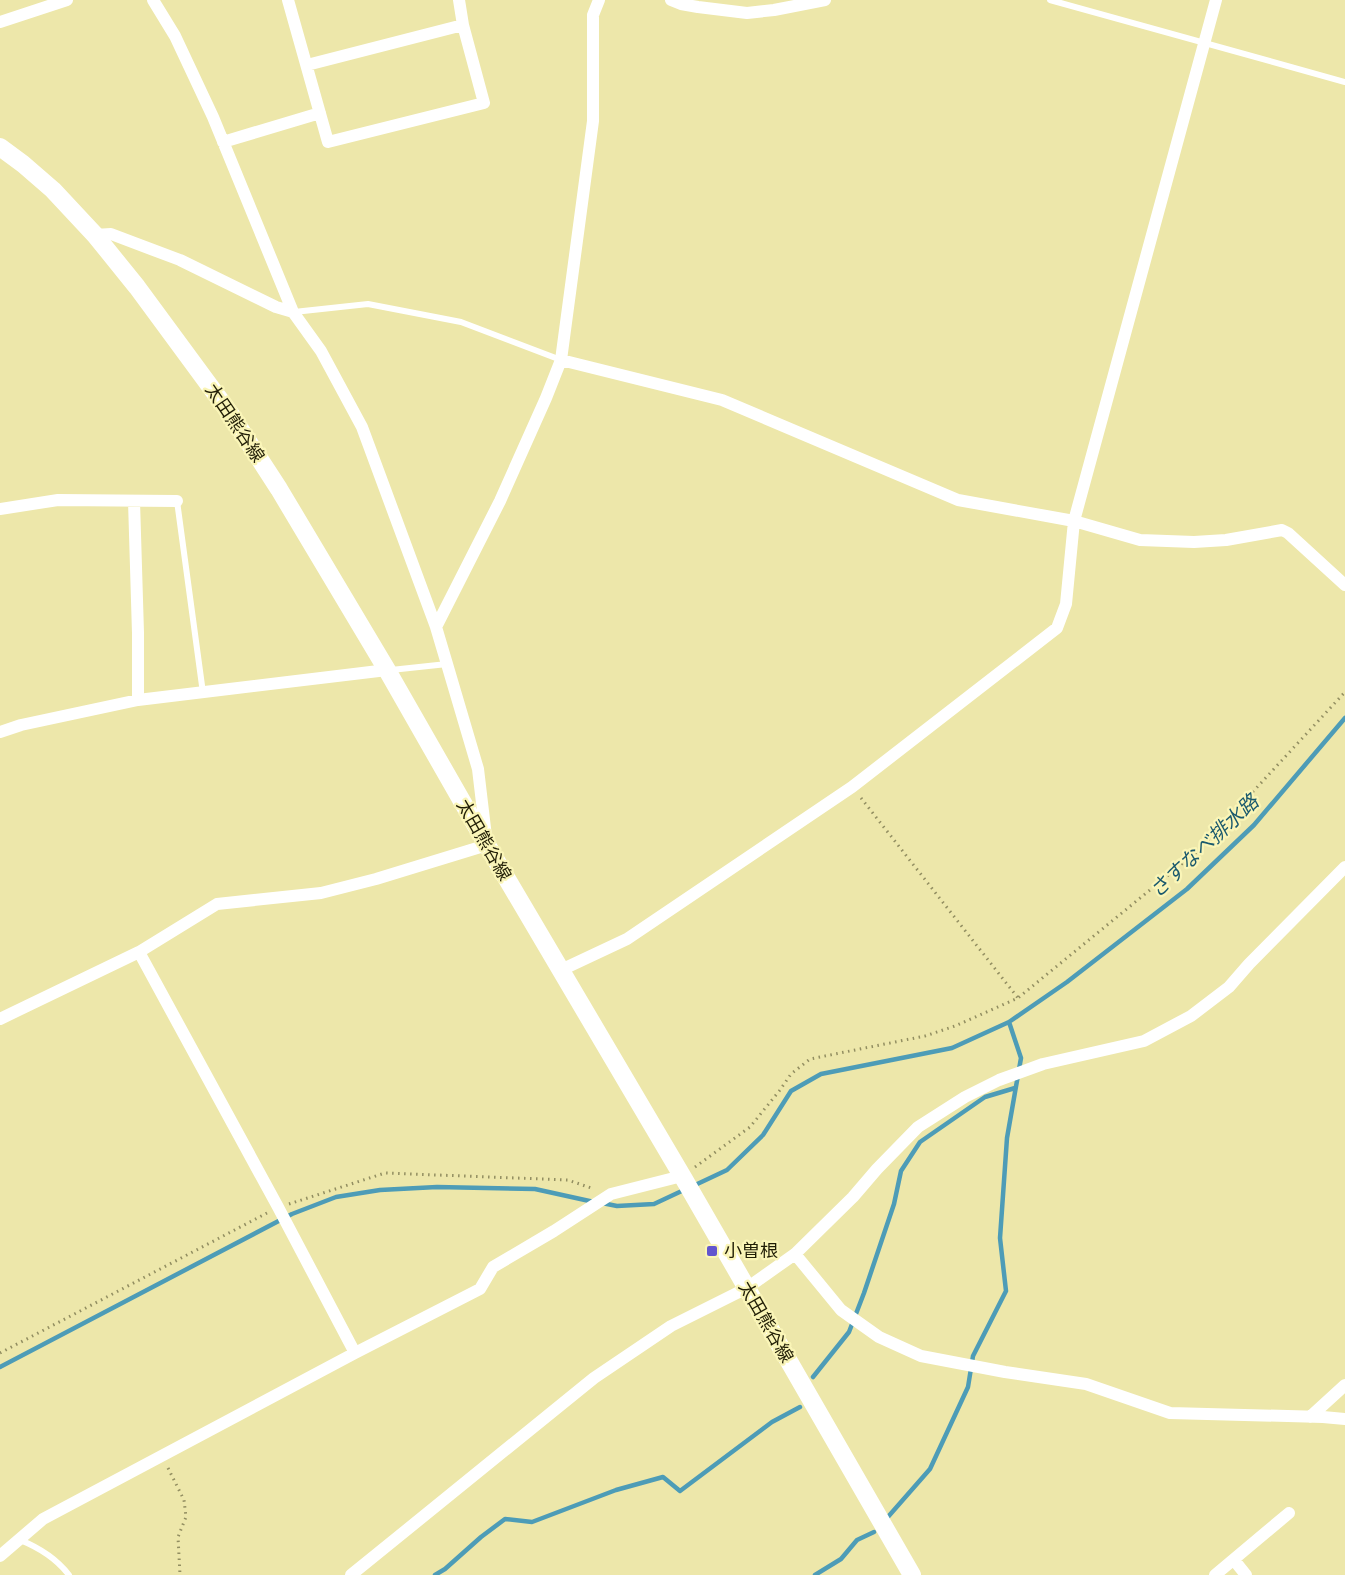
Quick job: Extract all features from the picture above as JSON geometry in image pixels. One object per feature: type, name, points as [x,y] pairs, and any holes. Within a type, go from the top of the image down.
[{"type":"main road","name":"太田熊谷線","points":[[0,147],[53,190],[95,235],[137,286],[229,412],[279,489],[683,1177],[912,1575]]},
{"type":"street","points":[[0,22],[67,0]]},
{"type":"street","points":[[0,1019],[139,952],[218,904],[321,893],[376,879],[487,845],[478,769],[436,627],[362,427],[321,351],[293,312],[223,142],[175,36],[153,0]]},
{"type":"street","points":[[288,0],[328,142],[484,103],[462,25],[459,0]]},
{"type":"street","points":[[436,627],[500,501],[561,360],[593,121],[593,15],[599,0]]},
{"type":"street","points":[[671,0],[698,7],[747,13],[825,0]]},
{"type":"street","points":[[561,970],[627,939],[852,787],[1057,628],[1066,604],[1074,520],[1216,0]]},
{"type":"street","points":[[307,65],[462,25]]},
{"type":"street","points":[[223,142],[320,113]]},
{"type":"street","points":[[95,235],[111,234],[180,260],[276,307],[293,312]]},
{"type":"street","points":[[561,360],[722,400],[958,501],[1074,520],[1140,540],[1194,542],[1226,540],[1282,530],[1345,585]]},
{"type":"street","points":[[0,509],[58,500],[177,501]]},
{"type":"street","points":[[134,501],[138,700]]},
{"type":"street","points":[[0,732],[21,725],[138,700],[387,670]]},
{"type":"street","points":[[351,1575],[594,1378],[671,1326],[747,1288],[795,1254],[853,1197],[918,1127],[964,1097],[1007,1077],[1043,1064],[1144,1041],[1191,1016],[1229,987],[1345,867]]},
{"type":"street","points":[[139,952],[355,1353]]},
{"type":"street","points":[[0,1556],[43,1519],[480,1289],[493,1267],[611,1194],[683,1177]]},
{"type":"street","points":[[795,1254],[841,1310],[879,1337],[921,1356],[1086,1384],[1170,1413],[1345,1419]]},
{"type":"street","points":[[1310,1417],[1345,1386]]},
{"type":"street","points":[[1215,1575],[1289,1513]]},
{"type":"street","points":[[1234,1560],[1246,1575]]},
{"type":"lane","points":[[1050,0],[1345,82]]},
{"type":"lane","points":[[293,312],[368,304],[461,321],[561,360]]},
{"type":"lane","points":[[177,501],[203,693]]},
{"type":"lane","points":[[387,670],[447,664]]},
{"type":"lane","points":[[20,1540],[51,1556],[69,1575]]},
{"type":"path","points":[[683,1177],[750,1127],[791,1074],[810,1059],[925,1036],[955,1026],[1018,998],[1200,849],[1345,692]]},
{"type":"path","points":[[852,787],[1018,998]]},
{"type":"path","points":[[162,1456],[183,1500],[186,1517],[178,1537],[180,1575]]},
{"type":"waterway","name":"さすなべ排水路","points":[[693,1186],[727,1170],[763,1135],[791,1091],[821,1074],[952,1048],[1009,1022],[1067,982],[1187,889],[1254,825],[1345,718]]},
{"type":"waterway","points":[[887,1518],[930,1469],[968,1387],[973,1356],[1006,1291],[1000,1238],[1007,1138],[1021,1058],[1009,1022]]},
{"type":"waterway","points":[[813,1377],[849,1332],[894,1204],[901,1171],[920,1142],[985,1097],[1015,1088]]},
{"type":"waterway","points":[[0,1367],[292,1214],[336,1197],[380,1190],[437,1187],[535,1189],[594,1202]]},
{"type":"waterway","points":[[602,1203],[617,1206],[654,1204],[686,1189]]},
{"type":"waterway","points":[[435,1575],[505,1519],[532,1522],[616,1490],[663,1477],[680,1491],[772,1422],[800,1407]]},
{"type":"waterway","points":[[815,1575],[841,1559],[857,1540],[874,1532]]},
{"type":"place","name":"小曽根","points":[[712,1251]]}]
